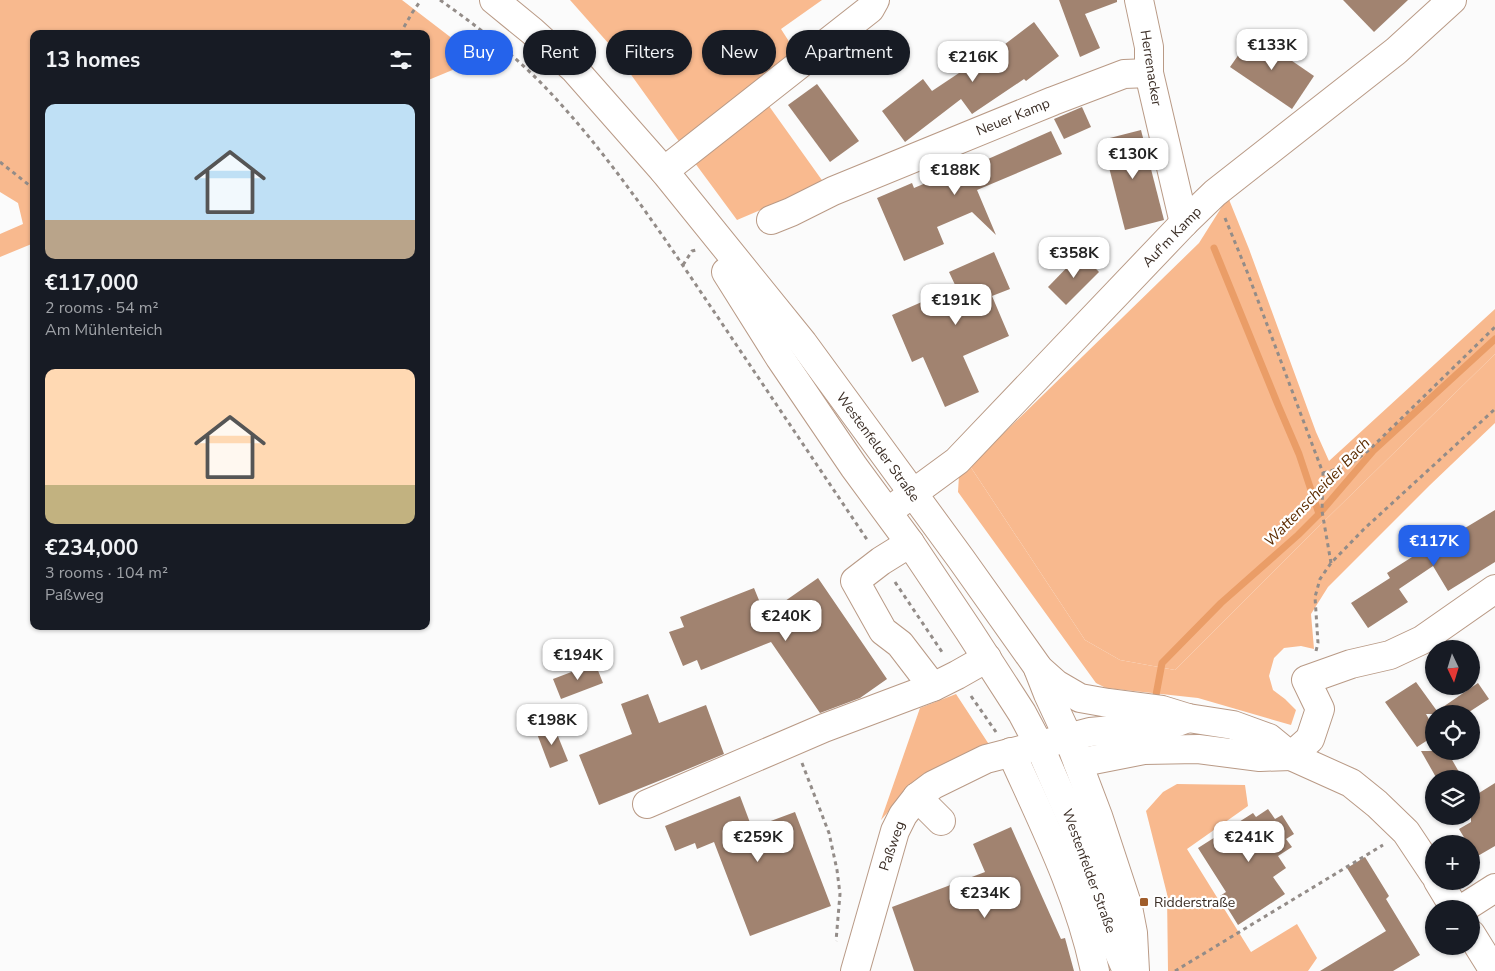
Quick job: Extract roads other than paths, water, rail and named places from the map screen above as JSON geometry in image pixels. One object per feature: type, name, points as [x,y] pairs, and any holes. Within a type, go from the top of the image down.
[{"type":"street","name":"Westenfelder Straße","points":[[494,0],[575,70],[664,171],[802,343],[1037,666],[1078,763],[1098,816],[1128,907],[1133,934],[1135,971]]},
{"type":"street","points":[[664,171],[870,9],[875,0]]},
{"type":"street","name":"Herrenacker","points":[[1139,0],[1149,47],[1149,73],[1184,223]]},
{"type":"street","name":"Auf'm Kamp","points":[[888,512],[957,461],[1184,223],[1215,193],[1396,51],[1452,0]]},
{"type":"street","name":"Neuer Kamp","points":[[771,220],[833,191],[1053,100],[1124,74],[1149,73]]},
{"type":"street","name":"Westenfelder Straße","points":[[664,171],[780,358],[854,467],[910,543],[1022,713],[1039,745],[1074,825],[1092,872],[1109,930],[1127,971]]},
{"type":"street","points":[[910,543],[881,561],[855,581],[883,631],[900,644],[933,686]]},
{"type":"street","points":[[1039,745],[1078,763],[1144,750],[1198,749],[1260,757],[1291,756],[1310,739],[1320,709],[1306,680],[1351,664],[1390,655],[1422,640],[1495,589]]},
{"type":"street","points":[[647,804],[824,728],[933,686],[986,658]]},
{"type":"street","points":[[1037,666],[1056,684],[1080,698],[1162,710],[1188,718],[1233,726],[1269,738],[1291,756],[1351,783],[1377,804],[1406,832],[1425,860]]},
{"type":"street","points":[[1039,745],[1090,732],[1133,728],[1160,728],[1188,718]]},
{"type":"street","name":"Paßweg","points":[[855,971],[895,831],[903,815],[917,797],[951,775],[986,759],[1039,745]]},
{"type":"street","points":[[1011,752],[1068,880],[1095,971]]},
{"type":"street","points":[[917,797],[941,821]]},
{"type":"street","points":[[1476,900],[1495,888]]},
{"type":"street","points":[[1480,948],[1494,971]]},
{"type":"waterway","points":[[1214,248],[1299,454],[1319,514]]},
{"type":"waterway","name":"Wattenscheider Bach","points":[[1156,695],[1162,663],[1221,603],[1319,514],[1373,451],[1495,339]]},
{"type":"place","name":"Ridderstraße","points":[[1144,902]]}]
